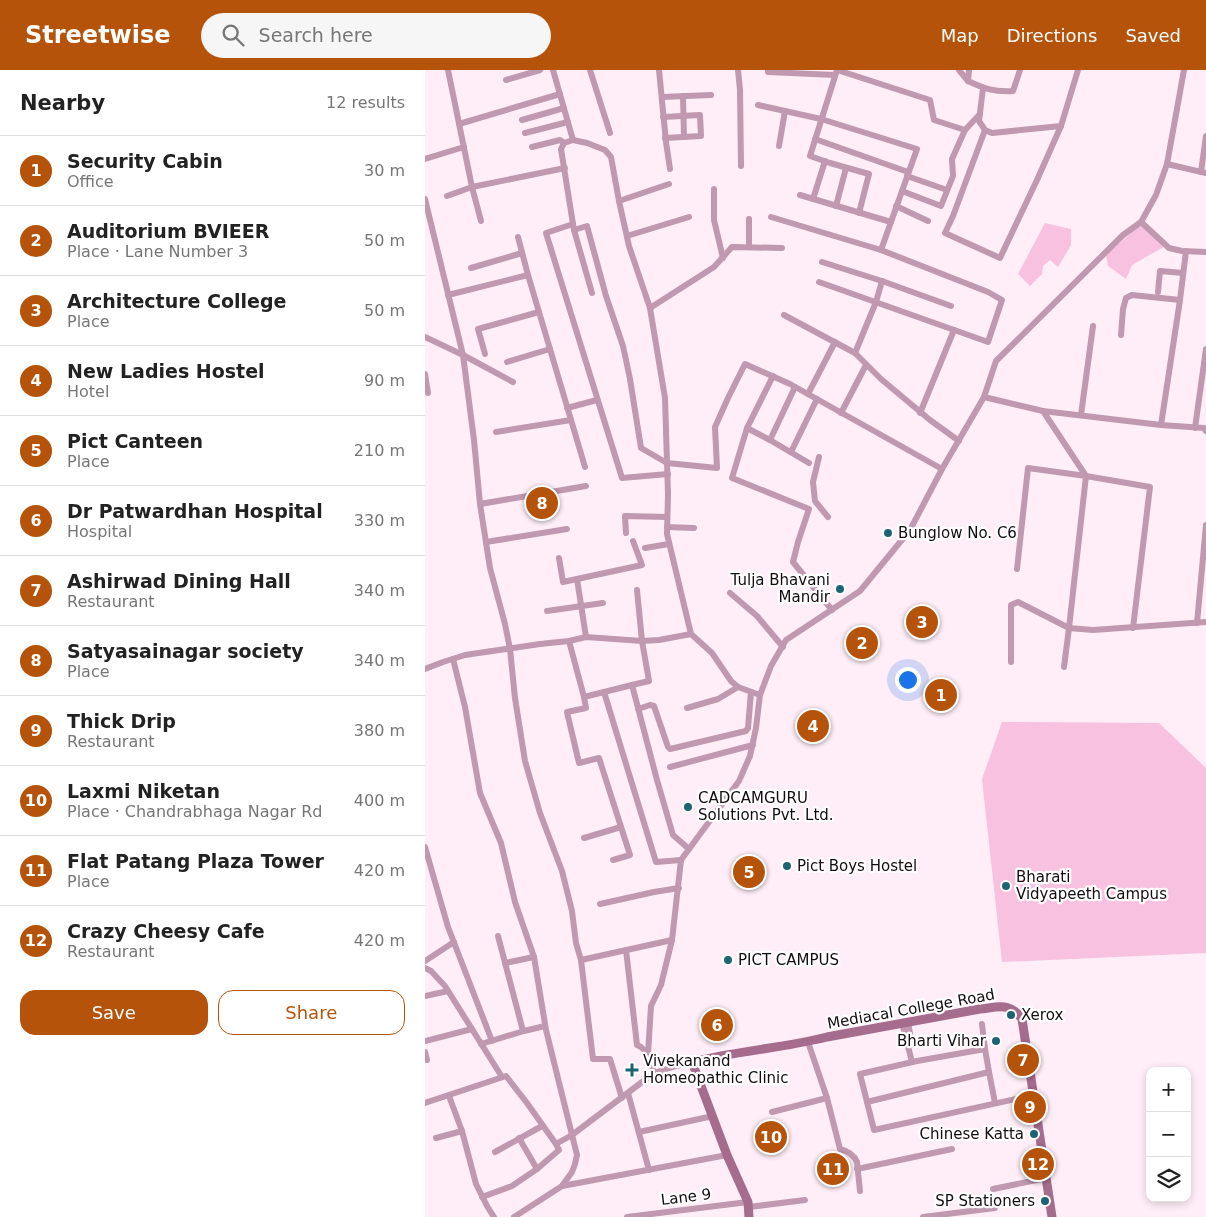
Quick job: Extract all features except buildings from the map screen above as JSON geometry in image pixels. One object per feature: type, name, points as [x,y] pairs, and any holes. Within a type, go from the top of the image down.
[{"type":"street","points":[[447,70],[481,221]]},
{"type":"street","points":[[506,80],[540,70]]},
{"type":"street","points":[[553,70],[573,140]]},
{"type":"street","points":[[590,70],[610,133]]},
{"type":"street","points":[[659,70],[670,170]]},
{"type":"street","points":[[738,70],[741,166]]},
{"type":"street","points":[[768,70],[768,72],[836,72],[860,78],[930,100],[934,120],[965,130]]},
{"type":"street","points":[[860,78],[862,70]]},
{"type":"street","points":[[959,70],[968,81],[998,92],[1013,91],[1020,70]]},
{"type":"street","points":[[968,81],[969,70]]},
{"type":"street","points":[[985,130],[945,233],[1000,258],[1061,126],[1078,70]]},
{"type":"street","points":[[654,1073],[648,1054],[651,1006],[661,985],[672,940],[681,860],[739,781],[753,746],[760,696],[771,666],[787,640],[860,592],[910,530],[942,469],[984,397],[997,361],[1123,234],[1141,222],[1156,195],[1167,164],[1184,70]]},
{"type":"street","points":[[836,72],[810,156],[869,174],[859,213]]},
{"type":"street","points":[[983,88],[979,121],[985,130],[993,133],[1061,126]]},
{"type":"street","points":[[459,124],[560,94]]},
{"type":"street","points":[[662,96],[711,95]]},
{"type":"street","points":[[683,96],[684,137]]},
{"type":"street","points":[[759,105],[821,119],[917,149],[881,250]]},
{"type":"street","points":[[522,120],[564,108]]},
{"type":"street","points":[[779,146],[785,111]]},
{"type":"street","points":[[902,191],[941,206],[953,176],[951,159],[965,130],[980,114]]},
{"type":"street","points":[[663,117],[701,115],[701,136],[665,138]]},
{"type":"street","points":[[525,134],[568,122]]},
{"type":"street","points":[[1167,164],[1204,173],[1206,136]]},
{"type":"street","points":[[815,139],[947,190]]},
{"type":"street","points":[[532,147],[560,140],[564,144]]},
{"type":"street","points":[[592,293],[574,227],[561,149],[564,144],[573,140],[597,146],[609,153],[611,157],[629,246],[650,308],[665,398],[668,474],[667,534],[691,634],[712,653],[738,688],[760,696]]},
{"type":"street","points":[[425,159],[464,147]]},
{"type":"street","points":[[813,199],[825,162]]},
{"type":"street","points":[[447,196],[472,187],[565,168]]},
{"type":"street","points":[[836,206],[845,168]]},
{"type":"street","points":[[619,201],[669,184]]},
{"type":"street","points":[[714,189],[714,220],[723,258]]},
{"type":"street","points":[[800,195],[891,222]]},
{"type":"street","points":[[425,199],[463,355],[480,504],[490,568],[510,648],[515,698],[525,761],[539,813],[562,871],[572,911],[576,944],[581,960],[593,1059],[610,1059],[622,1098]]},
{"type":"street","points":[[897,206],[928,221]]},
{"type":"street","points":[[627,236],[689,217]]},
{"type":"street","points":[[771,218],[881,250],[988,292],[1002,300],[988,342],[819,282]]},
{"type":"street","points":[[749,219],[749,247]]},
{"type":"street","points":[[1141,222],[1169,248],[1206,252]]},
{"type":"street","points":[[668,474],[622,478],[546,233],[587,226],[606,296],[623,346],[641,448],[667,463],[717,468],[715,427],[745,364],[795,387],[942,469]]},
{"type":"street","points":[[518,237],[585,467]]},
{"type":"street","points":[[650,308],[714,267],[732,247],[781,248]]},
{"type":"street","points":[[1161,425],[1186,251]]},
{"type":"street","points":[[471,268],[522,253]]},
{"type":"street","points":[[822,262],[951,306]]},
{"type":"street","points":[[1158,292],[1160,271],[1183,274]]},
{"type":"street","points":[[448,295],[528,275]]},
{"type":"street","points":[[855,353],[876,302],[882,281]]},
{"type":"street","points":[[1121,335],[1126,298],[1132,295],[1180,300]]},
{"type":"street","points":[[485,354],[478,329],[539,312]]},
{"type":"street","points":[[784,315],[855,353],[920,413],[959,441]]},
{"type":"street","points":[[1081,415],[1093,326]]},
{"type":"street","points":[[920,413],[954,330]]},
{"type":"street","points":[[425,337],[513,382]]},
{"type":"street","points":[[808,394],[835,342]]},
{"type":"street","points":[[507,362],[551,350]]},
{"type":"street","points":[[1195,428],[1206,350]]},
{"type":"street","points":[[841,413],[866,365]]},
{"type":"street","points":[[425,374],[428,393]]},
{"type":"street","points":[[773,376],[747,428],[732,478],[809,509],[793,562],[832,610]]},
{"type":"street","points":[[770,440],[795,387]]},
{"type":"street","points":[[984,397],[1043,411],[1161,425],[1204,428],[1206,430]]},
{"type":"street","points":[[791,452],[817,399]]},
{"type":"street","points":[[567,408],[597,400]]},
{"type":"street","points":[[1043,411],[1086,476],[1064,668]]},
{"type":"street","points":[[496,432],[571,420]]},
{"type":"street","points":[[747,428],[809,463]]},
{"type":"street","points":[[819,457],[813,482],[815,501],[829,517]]},
{"type":"street","points":[[1017,569],[1028,468],[1150,487],[1133,628]]},
{"type":"street","points":[[480,504],[586,486]]},
{"type":"street","points":[[626,533],[625,516],[667,517]]},
{"type":"street","points":[[1197,623],[1205,562],[1206,525]]},
{"type":"street","points":[[667,527],[694,528]]},
{"type":"street","points":[[486,542],[567,529]]},
{"type":"street","points":[[559,558],[563,582],[577,579],[641,564],[633,541]]},
{"type":"street","points":[[645,548],[669,544]]},
{"type":"street","points":[[577,579],[586,637]]},
{"type":"street","points":[[584,697],[649,681],[642,641],[637,590]]},
{"type":"street","points":[[730,593],[757,616],[783,647]]},
{"type":"street","points":[[1011,662],[1011,605],[1018,602],[1069,628],[1093,630],[1206,622]]},
{"type":"street","points":[[547,611],[603,603]]},
{"type":"street","points":[[425,669],[465,655],[586,637],[642,641],[691,634]]},
{"type":"street","points":[[569,641],[586,708],[567,712],[579,763],[599,758],[630,855],[613,860]]},
{"type":"street","points":[[453,659],[465,707],[480,793],[501,843],[515,902],[534,957],[545,1026],[577,1155],[572,1172],[562,1186],[514,1217]]},
{"type":"street","points":[[632,686],[673,835],[689,849]]},
{"type":"street","points":[[687,708],[718,699],[738,688]]},
{"type":"street","points":[[604,692],[656,862],[681,860]]},
{"type":"street","points":[[638,708],[654,706],[670,749],[746,731],[748,728],[751,692]]},
{"type":"street","points":[[669,767],[753,746]]},
{"type":"street","points":[[584,838],[621,827]]},
{"type":"street","points":[[425,848],[440,902],[492,1041]]},
{"type":"street","points":[[600,904],[679,888]]},
{"type":"street","points":[[498,936],[523,1031]]},
{"type":"street","points":[[581,960],[672,940]]},
{"type":"street","points":[[425,961],[454,942]]},
{"type":"street","points":[[626,950],[637,1045],[648,1054]]},
{"type":"street","points":[[505,963],[534,957]]},
{"type":"street","points":[[425,968],[431,971],[448,990],[502,1077]]},
{"type":"street","points":[[425,996],[448,990]]},
{"type":"street","name":"Mediacal College Road","points":[[693,1062],[980,1009],[1005,1007],[1016,1010],[1022,1019],[1052,1217]]},
{"type":"street","points":[[905,1023],[914,1062]]},
{"type":"street","points":[[982,1024],[995,1103]]},
{"type":"street","points":[[481,1044],[545,1026]]},
{"type":"street","points":[[425,1041],[472,1029]]},
{"type":"street","points":[[808,1042],[827,1098],[840,1149],[855,1157],[860,1191]]},
{"type":"street","points":[[985,1049],[860,1074],[874,1130],[1034,1095]]},
{"type":"street","points":[[425,1052],[427,1060]]},
{"type":"street","points":[[556,1144],[628,1094],[654,1073],[693,1062],[727,1155],[748,1204],[749,1217]]},
{"type":"street","points":[[867,1102],[989,1072]]},
{"type":"street","points":[[425,1103],[506,1076],[556,1144],[559,1150],[537,1169],[512,1186],[482,1196]]},
{"type":"street","points":[[628,1094],[649,1170]]},
{"type":"street","points":[[449,1096],[462,1131],[476,1184],[494,1217]]},
{"type":"street","points":[[772,1112],[827,1098]]},
{"type":"street","points":[[639,1132],[713,1116]]},
{"type":"street","points":[[495,1152],[542,1126]]},
{"type":"street","points":[[436,1138],[462,1131]]},
{"type":"street","points":[[519,1138],[537,1169]]},
{"type":"street","points":[[857,1168],[952,1149]]},
{"type":"street","points":[[562,1186],[727,1155]]},
{"type":"street","points":[[993,1189],[1046,1178]]},
{"type":"street","name":"Lane 9","points":[[627,1217],[805,1200]]},
{"type":"street","points":[[923,1217],[995,1208]]},
{"type":"shaded area","points":[[1045,223],[1071,229],[1071,245],[1058,267],[1050,260],[1043,266],[1042,274],[1030,286],[1018,274]]},
{"type":"shaded area","points":[[1141,224],[1167,245],[1132,265],[1126,279],[1108,266],[1106,255]]},
{"type":"shaded area","points":[[1002,722],[1159,723],[1206,768],[1206,953],[1002,962],[982,779]]},
{"type":"place","name":"Satyasainagar society","points":[[542,503]]},
{"type":"place","name":"Bunglow No. C6","points":[[888,533]]},
{"type":"place","name":"Tulja Bhavani Mandir","points":[[840,589]]},
{"type":"place","name":"Architecture College","points":[[922,622]]},
{"type":"place","name":"Auditorium BVIEER","points":[[862,643]]},
{"type":"place","name":"Security Cabin","points":[[941,695]]},
{"type":"place","name":"New Ladies Hostel","points":[[813,726]]},
{"type":"place","name":"CADCAMGURU Solutions Pvt. Ltd.","points":[[688,807]]},
{"type":"place","name":"Pict Boys Hostel","points":[[787,866]]},
{"type":"place","name":"Pict Canteen","points":[[749,872]]},
{"type":"place","name":"Bharati Vidyapeeth Campus","points":[[1006,886]]},
{"type":"place","name":"PICT CAMPUS","points":[[728,960]]},
{"type":"place","name":"Xerox","points":[[1011,1015]]},
{"type":"place","name":"Dr Patwardhan Hospital","points":[[717,1025]]},
{"type":"place","name":"Bharti Vihar","points":[[996,1041]]},
{"type":"place","name":"Ashirwad Dining Hall","points":[[1023,1060]]},
{"type":"place","name":"Vivekanand Homeopathic Clinic","points":[[632,1070]]},
{"type":"place","name":"Thick Drip","points":[[1030,1107]]},
{"type":"place","name":"Chinese Katta","points":[[1034,1134]]},
{"type":"place","name":"Laxmi Niketan","points":[[771,1137]]},
{"type":"place","name":"Crazy Cheesy Cafe","points":[[1038,1164]]},
{"type":"place","name":"Flat Patang Plaza Tower","points":[[833,1169]]},
{"type":"place","name":"SP Stationers","points":[[1045,1201]]}]
